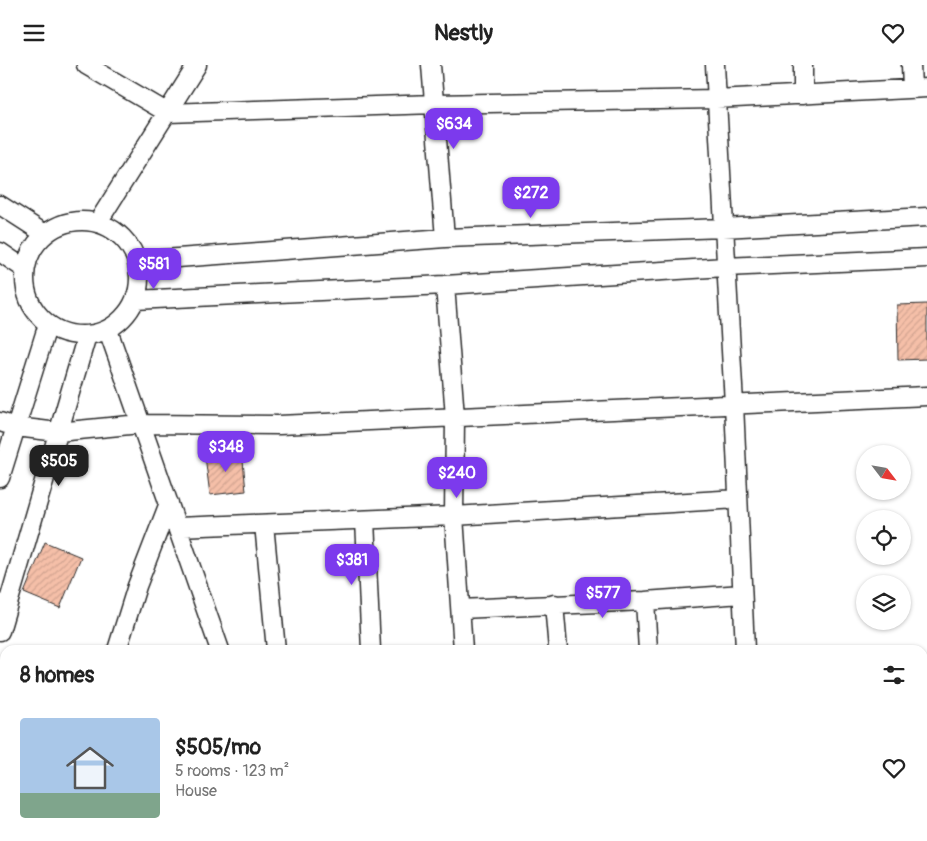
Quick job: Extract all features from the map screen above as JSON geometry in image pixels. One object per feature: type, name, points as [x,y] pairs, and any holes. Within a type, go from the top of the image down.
[{"type":"street","points":[[86,65],[168,113],[434,104],[716,99],[920,88],[911,65]]},
{"type":"street","points":[[98,222],[197,65]]},
{"type":"street","points":[[431,65],[445,238]]},
{"type":"street","points":[[715,65],[734,404],[745,645]]},
{"type":"street","points":[[803,65],[803,95]]},
{"type":"street","points":[[0,205],[45,234]]},
{"type":"street","points":[[138,261],[445,238],[724,228],[927,217]]},
{"type":"street","points":[[70,221],[98,222],[118,233],[128,243],[138,261],[140,280],[135,300],[124,318],[108,329],[87,335],[58,330],[48,324],[34,309],[25,289],[25,269],[32,249],[45,234],[70,221]]},
{"type":"street","points":[[0,252],[25,269]]},
{"type":"street","points":[[135,300],[445,285],[725,267],[927,258]]},
{"type":"street","points":[[445,285],[455,417],[454,516],[463,645]]},
{"type":"street","points":[[0,479],[8,425],[48,324]]},
{"type":"street","points":[[108,329],[218,645]]},
{"type":"street","points":[[0,631],[87,335]]},
{"type":"street","points":[[8,425],[58,432],[140,424],[279,425],[927,396],[927,407]]},
{"type":"street","points":[[177,527],[454,516],[738,499]]},
{"type":"street","points":[[119,645],[169,503]]},
{"type":"street","points":[[365,520],[371,645]]},
{"type":"street","points":[[264,524],[276,645]]},
{"type":"street","points":[[461,609],[645,601],[742,594]]},
{"type":"street","points":[[645,601],[648,645]]},
{"type":"street","points":[[554,604],[558,645]]},
{"type":"building","points":[[927,304],[927,359],[898,360],[897,305]]},
{"type":"building","points":[[242,451],[246,491],[210,495],[205,456]]},
{"type":"building","points":[[45,542],[81,557],[60,608],[24,593]]}]
